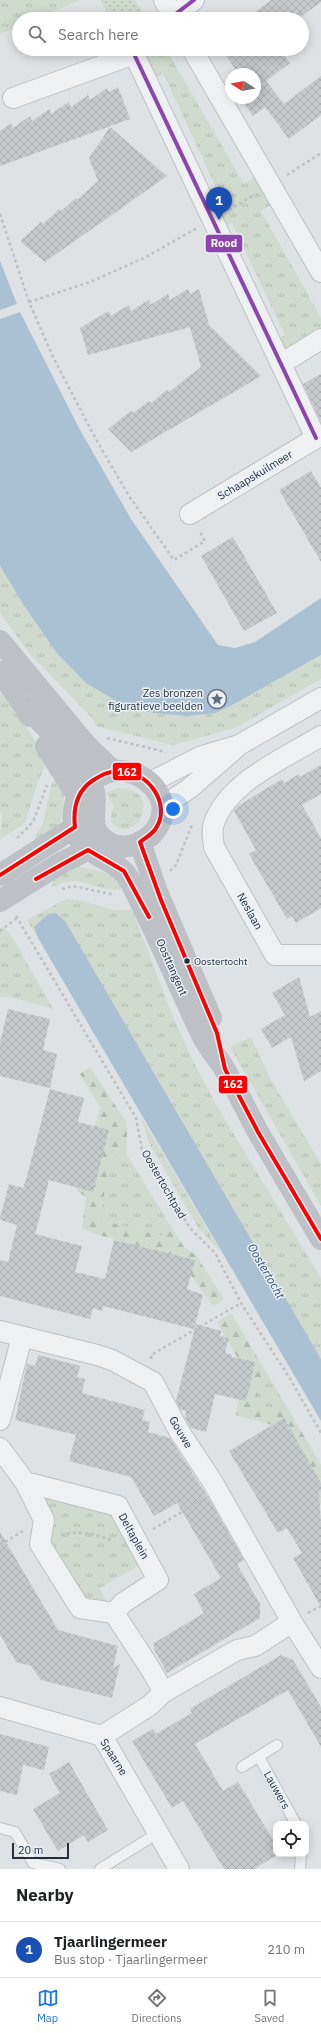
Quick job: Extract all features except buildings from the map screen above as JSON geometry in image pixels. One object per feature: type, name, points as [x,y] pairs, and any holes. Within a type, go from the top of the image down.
[{"type":"main road","points":[[0,641],[86,745],[113,771]]},
{"type":"main road","points":[[0,672],[23,704],[50,729],[84,789],[95,798],[93,817],[97,845]]},
{"type":"main road","points":[[113,771],[126,771],[139,775],[149,783],[158,793],[163,806],[160,824],[155,832],[132,846],[122,847],[81,842],[75,827],[74,807],[84,789],[101,774],[113,771]]},
{"type":"main road","points":[[0,875],[75,827]]},
{"type":"main road","name":"Oosttangent","points":[[140,842],[157,892],[217,1033],[225,1069]]},
{"type":"main road","points":[[7,907],[61,864],[97,845]]},
{"type":"main road","name":"Oosttangent","points":[[97,845],[99,857],[119,866],[130,880],[149,918],[204,1040],[225,1069],[258,1132],[321,1239]]},
{"type":"street","points":[[172,12],[194,0]]},
{"type":"street","points":[[13,98],[125,56]]},
{"type":"street","points":[[138,56],[212,219],[281,364],[318,437]]},
{"type":"street","points":[[196,56],[321,272]]},
{"type":"street","points":[[281,364],[321,339]]},
{"type":"street","name":"Schaapskuilmeer","points":[[190,514],[318,437]]},
{"type":"street","points":[[163,806],[190,788],[239,745],[321,698]]},
{"type":"street","name":"Neslaan","points":[[321,736],[243,783],[225,801],[213,824],[212,834],[214,847],[275,956],[321,956]]},
{"type":"street","points":[[149,783],[202,756],[239,745]]},
{"type":"street","points":[[0,1331],[112,1360],[153,1382]]},
{"type":"street","points":[[0,1420],[22,1337]]},
{"type":"street","name":"Gouwe","points":[[153,1382],[182,1434],[212,1481],[292,1622],[321,1668]]},
{"type":"street","points":[[0,1448],[25,1482],[44,1520],[40,1544],[80,1608],[114,1613],[164,1692]]},
{"type":"street","name":"Deltaplein","points":[[25,1482],[118,1506],[158,1580],[123,1603],[114,1613]]},
{"type":"street","points":[[102,1736],[149,1706],[164,1692],[237,1650],[255,1646],[292,1622]]},
{"type":"street","name":"Spaarne","points":[[0,1707],[102,1736],[179,1869]]},
{"type":"lane","points":[[242,1767],[277,1745]]},
{"type":"lane","name":"Lauwers","points":[[259,1756],[294,1821]]},
{"type":"lane","points":[[0,1828],[15,1832],[33,1863],[60,1869]]},
{"type":"lane","points":[[100,1869],[158,1833]]},
{"type":"lane","points":[[300,1869],[301,1857]]},
{"type":"path","points":[[30,302],[90,282],[146,257],[271,186],[321,153]]},
{"type":"path","points":[[0,214],[30,302],[54,359],[98,443],[128,496],[174,560],[205,541],[200,532]]},
{"type":"path","points":[[100,738],[112,738],[168,752]]},
{"type":"path","points":[[15,840],[33,822],[48,782]]},
{"type":"path","points":[[167,874],[176,865],[194,820]]},
{"type":"path","points":[[60,889],[73,886],[115,895],[120,894]]},
{"type":"path","name":"Oostertochtpad","points":[[7,907],[17,918],[136,1118],[142,1150],[190,1228],[214,1253],[241,1303],[289,1377],[321,1433]]},
{"type":"path","points":[[0,931],[17,918]]},
{"type":"path","points":[[153,1382],[151,1355],[241,1303]]},
{"type":"green space","points":[[0,0],[80,0],[52,12],[12,12],[12,29],[0,34]]},
{"type":"green space","points":[[100,0],[135,0],[142,12],[107,12]]},
{"type":"green space","points":[[144,56],[170,56],[244,184],[255,177],[271,205],[261,211],[321,318],[321,331],[280,355],[274,341],[285,335],[232,223],[221,229],[211,206],[222,200],[163,73],[153,80]]},
{"type":"green space","points":[[0,566],[25,607],[56,652],[118,702],[153,713],[188,716],[216,713],[321,655],[321,679],[235,728],[173,745],[96,726],[92,718],[29,653],[0,613]]},
{"type":"green space","points":[[0,692],[22,720],[45,757],[46,763],[38,782],[26,820],[21,826],[0,839],[2,815],[0,811]]},
{"type":"green space","points":[[56,778],[64,796],[61,821],[57,828],[37,842],[33,839],[43,823],[51,786]]},
{"type":"green space","points":[[117,788],[133,791],[141,798],[144,807],[142,816],[136,824],[129,829],[120,829],[111,822],[111,813],[114,807],[106,793]]},
{"type":"green space","points":[[78,866],[110,874],[126,887],[113,890],[73,881],[65,882],[52,887],[54,876]]},
{"type":"green space","points":[[66,899],[74,899],[115,910],[132,909],[171,1012],[194,1063],[217,1106],[321,1278],[321,1359],[48,914],[34,927],[38,938],[27,920]]},
{"type":"green space","points":[[4,927],[13,938],[53,1009],[9,997],[0,997],[0,928]]},
{"type":"green space","points":[[251,1037],[270,1078],[321,1164],[321,1206],[230,1047]]},
{"type":"green space","points":[[90,1067],[127,1123],[127,1149],[115,1156],[110,1163],[100,1215],[109,1222],[161,1236],[173,1230],[184,1247],[196,1255],[224,1299],[213,1306],[179,1259],[90,1232],[82,1228],[86,1197],[77,1191],[100,1108],[80,1074]]},
{"type":"green space","points":[[141,1117],[221,1252],[199,1229],[149,1143]]},
{"type":"green space","points":[[127,1149],[127,1155],[173,1230],[161,1236],[109,1222],[100,1215],[110,1163],[115,1156]]},
{"type":"green space","points":[[231,1313],[269,1377],[258,1390],[256,1404],[291,1414],[321,1465],[321,1505],[275,1426],[236,1415],[244,1369],[217,1322]]},
{"type":"green space","points":[[269,1377],[291,1414],[256,1404],[258,1390]]},
{"type":"green space","points":[[42,1491],[110,1510],[141,1564],[100,1588],[107,1603],[80,1601],[47,1549],[39,1497]]},
{"type":"water","points":[[0,261],[17,304],[0,310]]},
{"type":"water","points":[[20,312],[79,428],[131,519],[218,645],[235,648],[255,642],[321,598],[321,655],[216,713],[188,716],[153,713],[118,702],[86,683],[56,652],[25,607],[0,566],[0,319]]},
{"type":"water","points":[[56,913],[65,921],[321,1359],[321,1421],[38,938],[34,927],[48,914]]},
{"type":"transit line","name":"Rood","points":[[178,12],[194,0]]},
{"type":"transit line","name":"Rood","points":[[135,56],[316,438]]},
{"type":"transit line","name":"162","points":[[0,875],[75,827],[75,807],[79,796],[82,790],[95,779],[108,773],[120,771],[130,772],[147,782],[159,799],[161,809],[160,819],[153,832],[140,842],[161,900],[217,1033],[225,1069],[258,1132],[321,1239]]},
{"type":"transit line","name":"162","points":[[36,879],[88,850],[124,871],[149,917]]},
{"type":"place","name":"Tjaarlingermeer","points":[[219,220]]},
{"type":"place","name":"Zes bronzen figuratieve beelden","points":[[217,699]]},
{"type":"place","name":"Oostertocht","points":[[187,961]]}]
